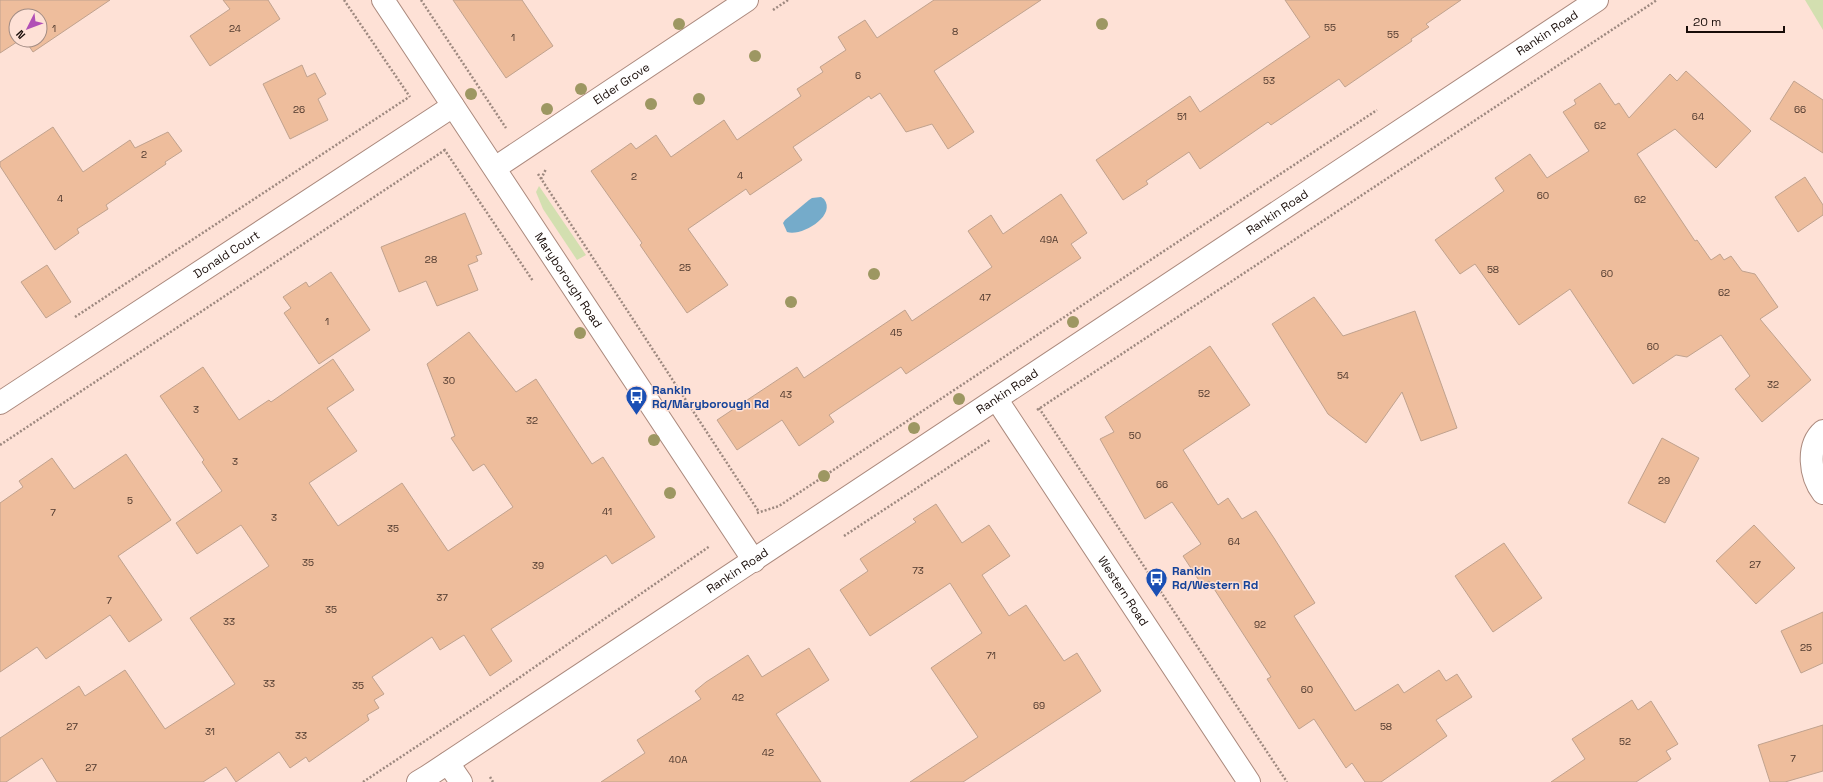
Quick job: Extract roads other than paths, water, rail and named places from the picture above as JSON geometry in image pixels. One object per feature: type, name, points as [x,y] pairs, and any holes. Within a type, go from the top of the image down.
[{"type":"street","name":"Maryborough Road","points":[[383,0],[754,561]]},
{"type":"street","name":"Elder Grove","points":[[495,168],[747,0]]},
{"type":"street","name":"Rankin Road","points":[[418,782],[997,400],[1597,0]]},
{"type":"street","name":"Donald Court","points":[[0,403],[453,106]]},
{"type":"street","name":"Western Road","points":[[997,400],[1249,782]]},
{"type":"street","points":[[1823,431],[1814,442],[1811,450],[1816,477],[1823,493]]},
{"type":"street","points":[[448,763],[461,782]]},
{"type":"water","points":[[821,197],[824,199],[827,206],[826,212],[822,218],[816,224],[801,231],[793,233],[787,232],[783,223],[785,220],[812,198]]},
{"type":"place","name":"Rankin Rd/Maryborough Rd","points":[[637,416]]},
{"type":"place","name":"Rankin Rd/Western Rd","points":[[1156,598]]}]
